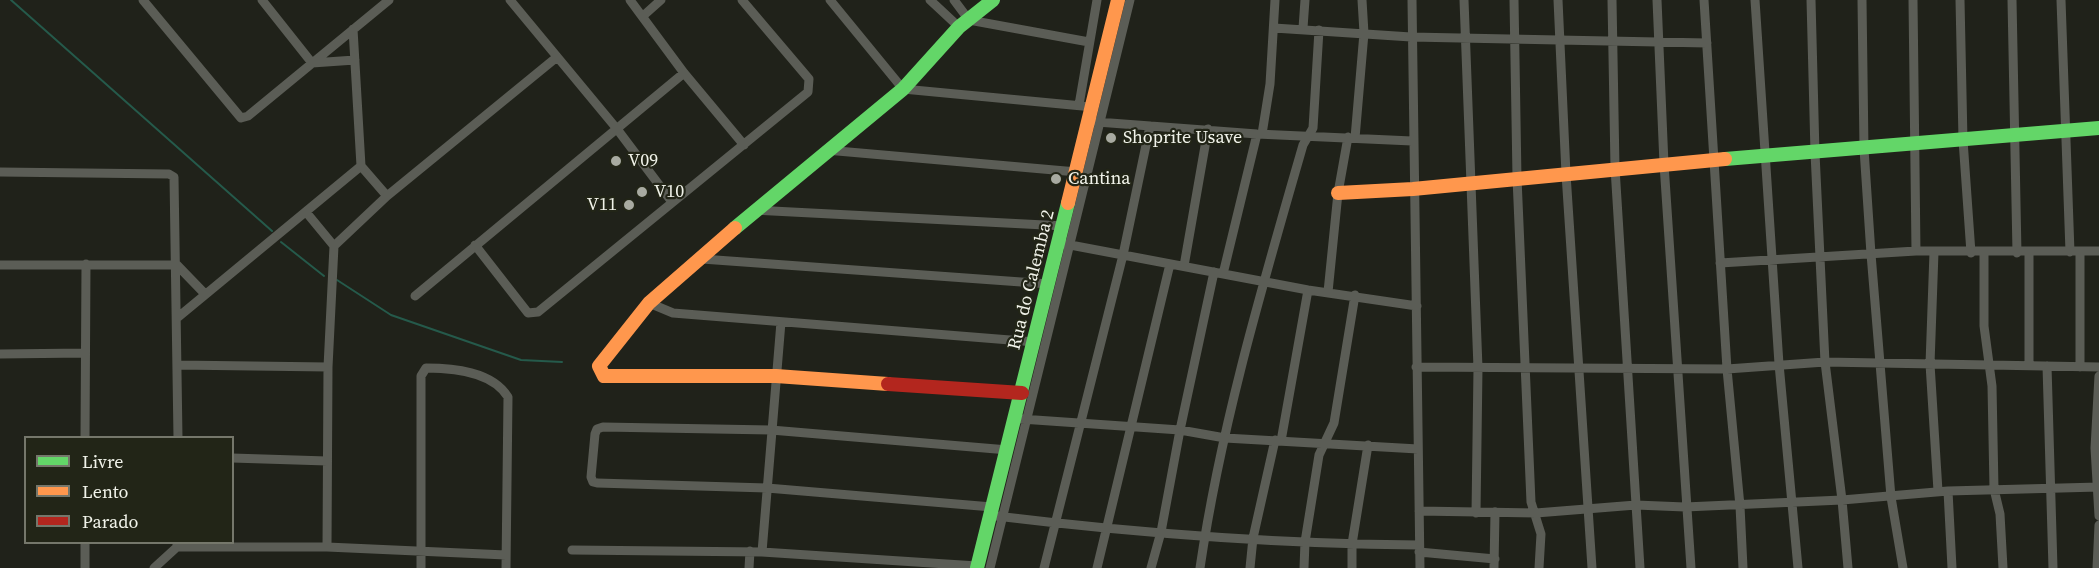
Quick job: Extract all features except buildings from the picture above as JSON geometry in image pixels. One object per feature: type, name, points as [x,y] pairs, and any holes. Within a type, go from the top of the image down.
[{"type":"street","points":[[143,0],[241,118],[248,116],[389,0]]},
{"type":"street","points":[[262,0],[312,63]]},
{"type":"street","points":[[510,0],[617,129],[672,202]]},
{"type":"street","points":[[630,0],[684,73],[744,145]]},
{"type":"street","points":[[643,16],[661,0]]},
{"type":"street","points":[[475,245],[528,313],[533,314],[808,92],[811,86],[809,79],[742,0]]},
{"type":"street","points":[[830,0],[903,89],[1086,106],[1089,42],[1097,0]]},
{"type":"street","points":[[930,0],[964,24],[1089,42]]},
{"type":"street","points":[[954,0],[964,24]]},
{"type":"street","points":[[993,0],[964,24],[903,89],[753,210],[702,260],[649,303],[599,366],[604,376],[776,376],[1022,393]]},
{"type":"street","name":"Rua do Calemba 2","points":[[981,567],[1008,450],[1021,419],[1022,393],[1049,285],[1066,244],[1064,226],[1077,172],[1095,122],[1086,106],[1118,0]]},
{"type":"street","points":[[995,513],[1066,244],[1095,122],[1130,0]]},
{"type":"street","points":[[1151,568],[1161,532],[1180,430],[1218,273],[1259,134],[1270,84],[1275,0]]},
{"type":"street","points":[[1303,28],[1305,0]]},
{"type":"street","points":[[1328,292],[1338,193],[1352,138],[1364,33],[1362,0]]},
{"type":"street","points":[[1412,0],[1412,141],[1417,306],[1420,568]]},
{"type":"street","points":[[1464,0],[1478,368],[1476,513]]},
{"type":"street","points":[[1514,0],[1517,178],[1527,366],[1531,502],[1541,534],[1539,568]]},
{"type":"street","points":[[1558,0],[1566,174],[1592,568]]},
{"type":"street","points":[[1612,0],[1615,168],[1640,568]]},
{"type":"street","points":[[1657,0],[1664,164],[1685,507],[1691,568]]},
{"type":"street","points":[[1704,0],[1727,369],[1740,506],[1743,568]]},
{"type":"street","points":[[1755,0],[1779,364],[1798,568]]},
{"type":"street","points":[[1811,0],[1815,153],[1825,362],[1848,568]]},
{"type":"street","points":[[1862,0],[1864,149],[1871,254],[1891,497],[1903,568]]},
{"type":"street","points":[[1913,0],[1916,251]]},
{"type":"street","points":[[1960,0],[1963,140],[1971,253]]},
{"type":"street","points":[[2012,0],[2017,253]]},
{"type":"street","points":[[2061,0],[2065,132],[2075,252],[2080,366]]},
{"type":"street","points":[[1093,20],[1113,22]]},
{"type":"street","points":[[1274,28],[1303,28],[1411,37],[1707,44]]},
{"type":"street","points":[[353,29],[361,166],[387,196]]},
{"type":"street","points":[[1200,568],[1225,438],[1264,281],[1307,137],[1313,128],[1319,30]]},
{"type":"street","points":[[327,547],[328,367],[334,246],[387,196],[557,57]]},
{"type":"street","points":[[312,63],[355,60]]},
{"type":"street","points":[[416,296],[684,73]]},
{"type":"street","points":[[1095,122],[1307,137],[1412,141]]},
{"type":"street","points":[[1044,568],[1123,255],[1150,126]]},
{"type":"street","points":[[1338,193],[1413,189],[1615,168],[2014,137],[2099,128]]},
{"type":"street","points":[[1184,266],[1208,129]]},
{"type":"street","points":[[826,150],[1077,172]]},
{"type":"street","points":[[177,318],[361,166]]},
{"type":"street","points":[[0,172],[169,174],[174,177],[178,436]]},
{"type":"street","points":[[753,210],[1064,226]]},
{"type":"street","points":[[306,212],[334,246]]},
{"type":"street","points":[[1066,244],[1308,290],[1355,295],[1417,306]]},
{"type":"street","points":[[1720,263],[1916,251],[1971,253],[2099,251]]},
{"type":"street","points":[[1934,252],[1930,363],[1938,491]]},
{"type":"street","points":[[1984,253],[1984,326],[1992,386],[1994,489],[2000,514],[2003,568]]},
{"type":"street","points":[[2029,253],[2029,365]]},
{"type":"street","points":[[702,260],[1049,285]]},
{"type":"street","points":[[85,436],[86,264]]},
{"type":"street","points":[[1097,568],[1170,264]]},
{"type":"street","points":[[0,265],[177,265],[205,294]]},
{"type":"street","points":[[1250,568],[1253,538],[1278,440],[1308,290]]},
{"type":"street","points":[[1304,568],[1305,542],[1319,455],[1334,423],[1355,295]]},
{"type":"street","points":[[649,303],[673,314],[1035,342]]},
{"type":"street","points":[[762,552],[781,322]]},
{"type":"street","points":[[0,354],[84,353]]},
{"type":"street","points":[[1416,367],[1578,366],[1727,369],[1825,362],[2099,367]]},
{"type":"street","points":[[177,365],[328,367]]},
{"type":"street","points":[[2047,366],[2049,488],[2054,568]]},
{"type":"street","points":[[421,568],[420,376],[426,368],[458,368],[503,388],[508,397],[506,568]]},
{"type":"street","points":[[2099,376],[2095,448],[2099,516]]},
{"type":"street","points":[[1021,419],[1180,430],[1225,438],[1418,449]]},
{"type":"street","points":[[1008,450],[771,430],[603,427],[597,429],[595,434],[591,477],[593,482],[597,483],[767,488],[995,513],[1055,525],[1419,548],[1495,563],[1495,512]]},
{"type":"street","points":[[1352,568],[1352,544],[1368,445]]},
{"type":"street","points":[[234,458],[327,462]]},
{"type":"street","points":[[1419,511],[1536,513],[1636,505],[1740,506],[1891,497],[1938,491],[2098,487]]},
{"type":"street","points":[[1948,491],[1952,568]]},
{"type":"street","points":[[2097,568],[2099,525]]},
{"type":"street","points":[[85,544],[85,568]]},
{"type":"street","points":[[154,568],[177,545],[327,547],[506,555]]},
{"type":"street","points":[[572,550],[750,551],[981,567]]},
{"type":"street","points":[[749,568],[750,551]]},
{"type":"waterway","points":[[11,0],[272,231]]},
{"type":"waterway","points":[[281,242],[324,276]]},
{"type":"waterway","points":[[337,280],[391,315],[521,360],[562,362]]},
{"type":"traffic: fast","points":[[735,228],[903,89],[959,27],[993,0]]},
{"type":"traffic: fast","points":[[1725,159],[2099,128]]},
{"type":"traffic: fast","points":[[977,568],[1068,203]]},
{"type":"traffic: slow","points":[[1068,203],[1118,0]]},
{"type":"traffic: slow","points":[[1338,193],[1413,189],[1725,159]]},
{"type":"traffic: slow","points":[[735,228],[649,303],[599,366],[604,376],[776,376],[888,384]]},
{"type":"traffic: jam","points":[[888,384],[1022,393]]},
{"type":"place","name":"Shoprite Usave","points":[[1111,138]]},
{"type":"place","name":"V09","points":[[616,161]]},
{"type":"place","name":"Cantina","points":[[1056,179]]},
{"type":"place","name":"V10","points":[[642,192]]},
{"type":"place","name":"V11","points":[[629,205]]}]
